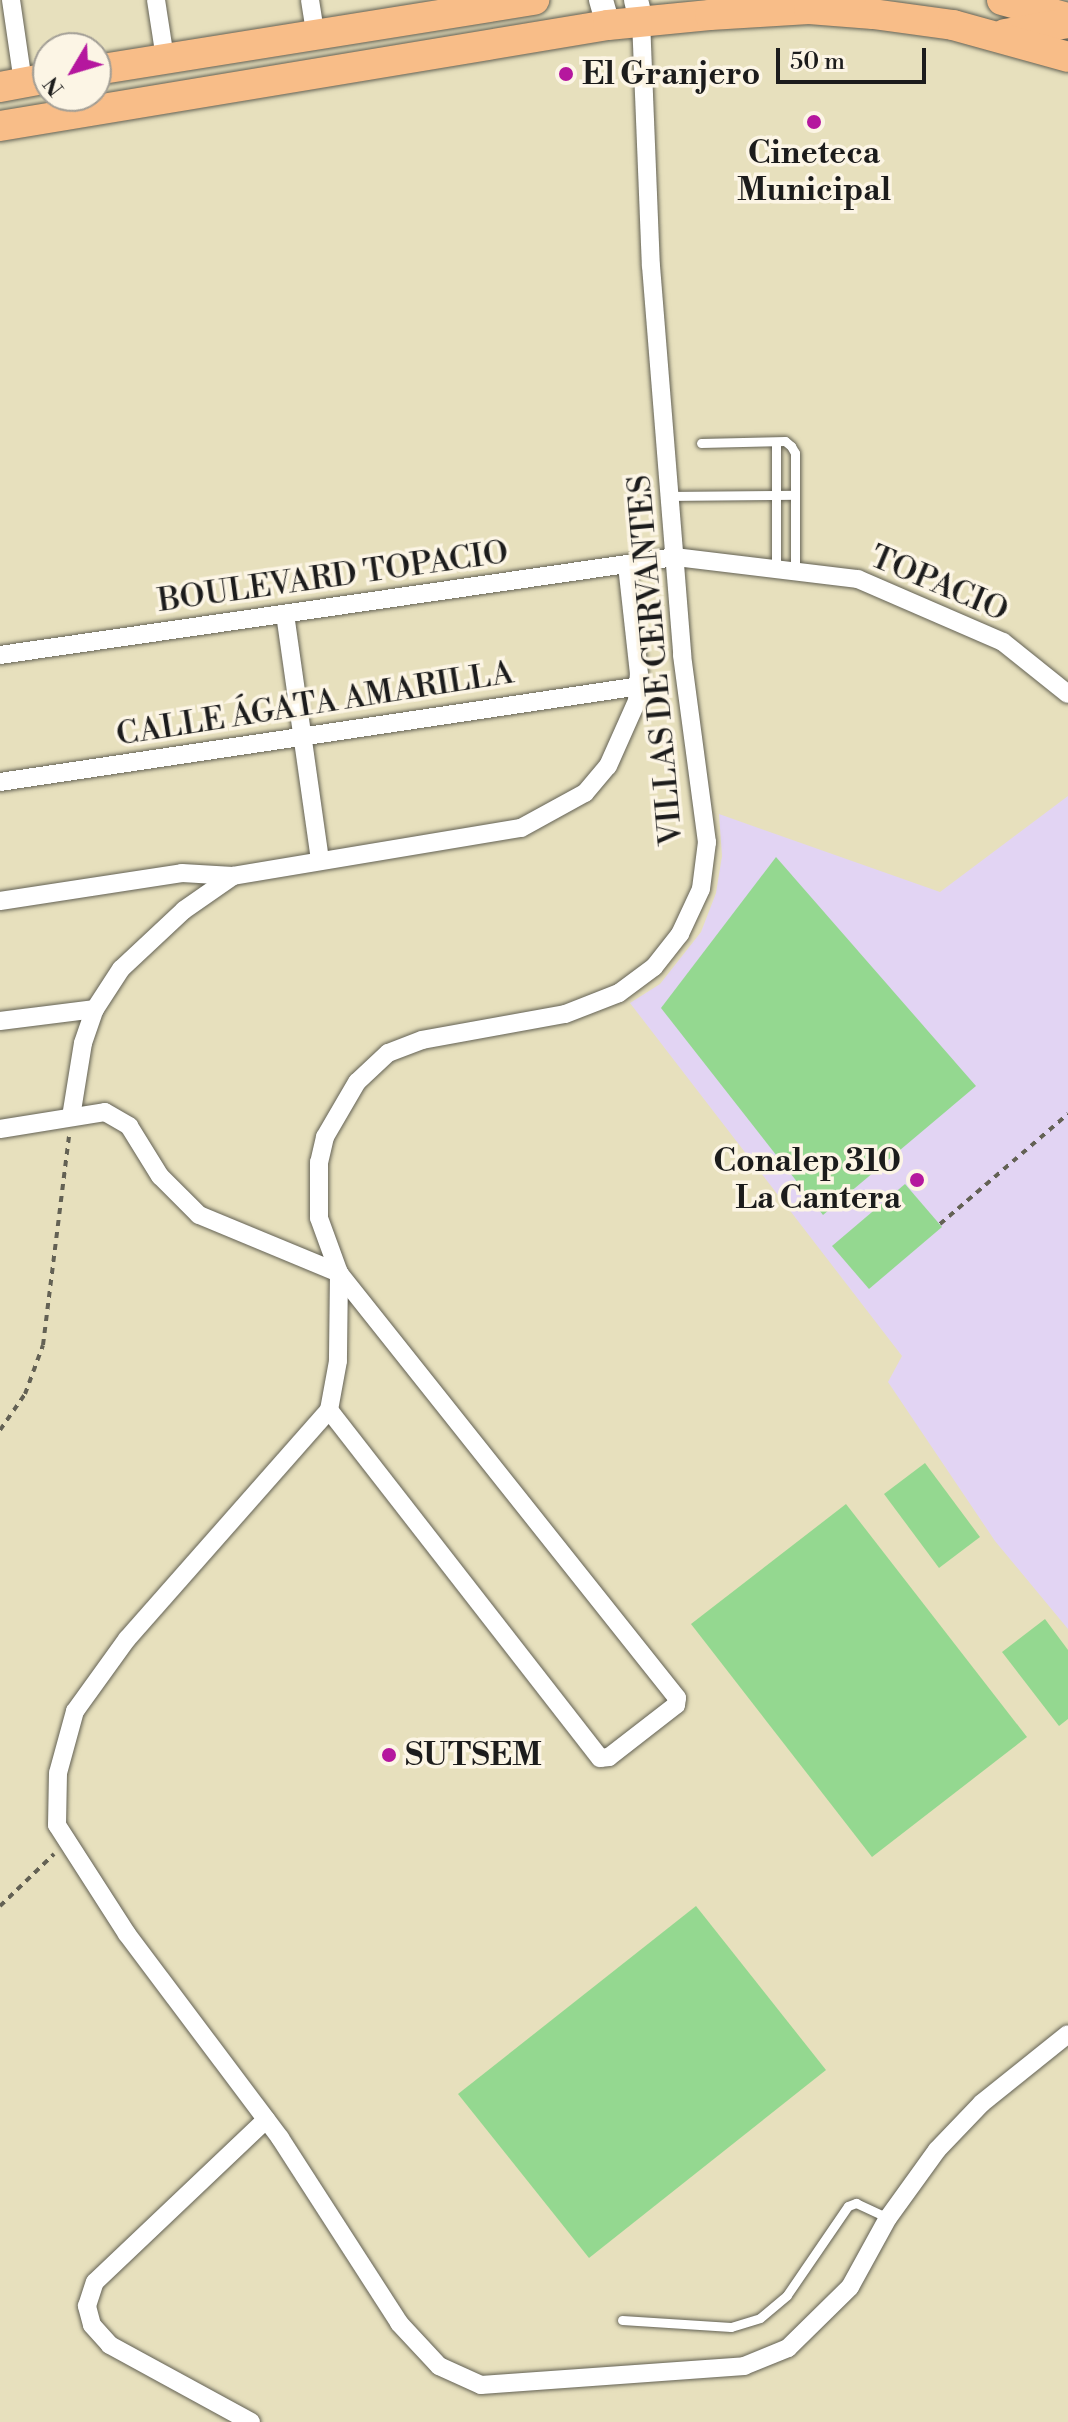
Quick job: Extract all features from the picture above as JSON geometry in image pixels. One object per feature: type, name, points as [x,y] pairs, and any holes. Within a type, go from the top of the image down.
[{"type":"main road","points":[[112,67],[464,5],[534,0]]},
{"type":"main road","points":[[1002,0],[1068,21]]},
{"type":"main road","points":[[112,107],[233,88],[604,12],[638,10],[809,9],[953,25],[1068,57]]},
{"type":"main road","points":[[995,35],[1068,21]]},
{"type":"main road","points":[[165,58],[198,79],[233,88]]},
{"type":"main road","points":[[112,106],[165,58]]},
{"type":"main road","points":[[0,126],[82,112]]},
{"type":"street","points":[[11,0],[24,82]]},
{"type":"street","points":[[156,0],[165,58]]},
{"type":"street","points":[[310,0],[315,33]]},
{"type":"street","name":"VILLAS DE CERVANTES","points":[[329,1410],[338,1361],[339,1273],[319,1218],[319,1162],[325,1137],[357,1082],[388,1053],[422,1040],[565,1014],[607,999],[654,967],[693,911],[707,842],[675,557],[638,50],[638,10]]},
{"type":"street","points":[[604,12],[638,50]]},
{"type":"street","name":"TOPACIO","points":[[675,557],[858,579],[1003,642],[1068,694]]},
{"type":"street","name":"BOULEVARD TOPACIO","points":[[0,655],[675,557]]},
{"type":"street","points":[[0,901],[182,873],[233,876],[521,828],[548,818],[585,793],[608,766],[633,717],[640,686],[627,565]]},
{"type":"street","points":[[285,614],[320,860]]},
{"type":"street","name":"CALLE ÁGATA AMARILLA","points":[[0,782],[640,686]]},
{"type":"street","points":[[71,1117],[83,1043],[95,1009],[121,969],[147,942],[233,876]]},
{"type":"street","points":[[0,1021],[95,1009]]},
{"type":"street","points":[[0,1129],[105,1112],[129,1126],[160,1176],[199,1215],[339,1273],[677,1698],[676,1705],[609,1757],[600,1758],[329,1410],[127,1639],[75,1711],[58,1773],[57,1825],[127,1934],[266,2120],[399,2323],[439,2366],[481,2385],[744,2366],[788,2348],[818,2323],[850,2287],[888,2218],[937,2150],[982,2103],[1068,2034]]},
{"type":"street","points":[[251,2422],[110,2345],[92,2325],[87,2306],[95,2282],[266,2120]]},
{"type":"lane","points":[[701,443],[785,441],[795,453],[795,572]]},
{"type":"lane","points":[[776,442],[776,569]]},
{"type":"lane","points":[[670,496],[795,495]]},
{"type":"lane","points":[[622,2320],[731,2327],[760,2318],[787,2295],[848,2206],[856,2203],[888,2218]]},
{"type":"path","points":[[940,1224],[1068,1114]]},
{"type":"path","points":[[0,1430],[25,1394],[43,1345],[71,1117]]},
{"type":"path","points":[[0,1906],[67,1841]]},
{"type":"shaded area","name":"Conalep 310 La Cantera","points":[[1068,796],[1068,1629],[995,1541],[888,1382],[902,1356],[630,1003],[660,984],[701,932],[716,893],[722,856],[719,814],[940,892]]},
{"type":"green space","points":[[776,857],[976,1086],[823,1215],[661,1008]]},
{"type":"green space","points":[[905,1184],[942,1227],[869,1289],[832,1246]]},
{"type":"green space","points":[[925,1463],[980,1537],[939,1568],[884,1494]]},
{"type":"green space","points":[[846,1504],[1027,1737],[872,1857],[691,1624]]},
{"type":"green space","points":[[1045,1619],[1068,1650],[1068,1719],[1059,1726],[1002,1652]]},
{"type":"green space","points":[[696,1906],[826,2070],[589,2258],[458,2094]]},
{"type":"place","name":"El Granjero","points":[[566,74]]},
{"type":"place","name":"Cineteca Municipal","points":[[814,122]]},
{"type":"place","name":"Conalep 310 La Cantera","points":[[917,1180]]},
{"type":"place","name":"SUTSEM","points":[[389,1755]]}]
